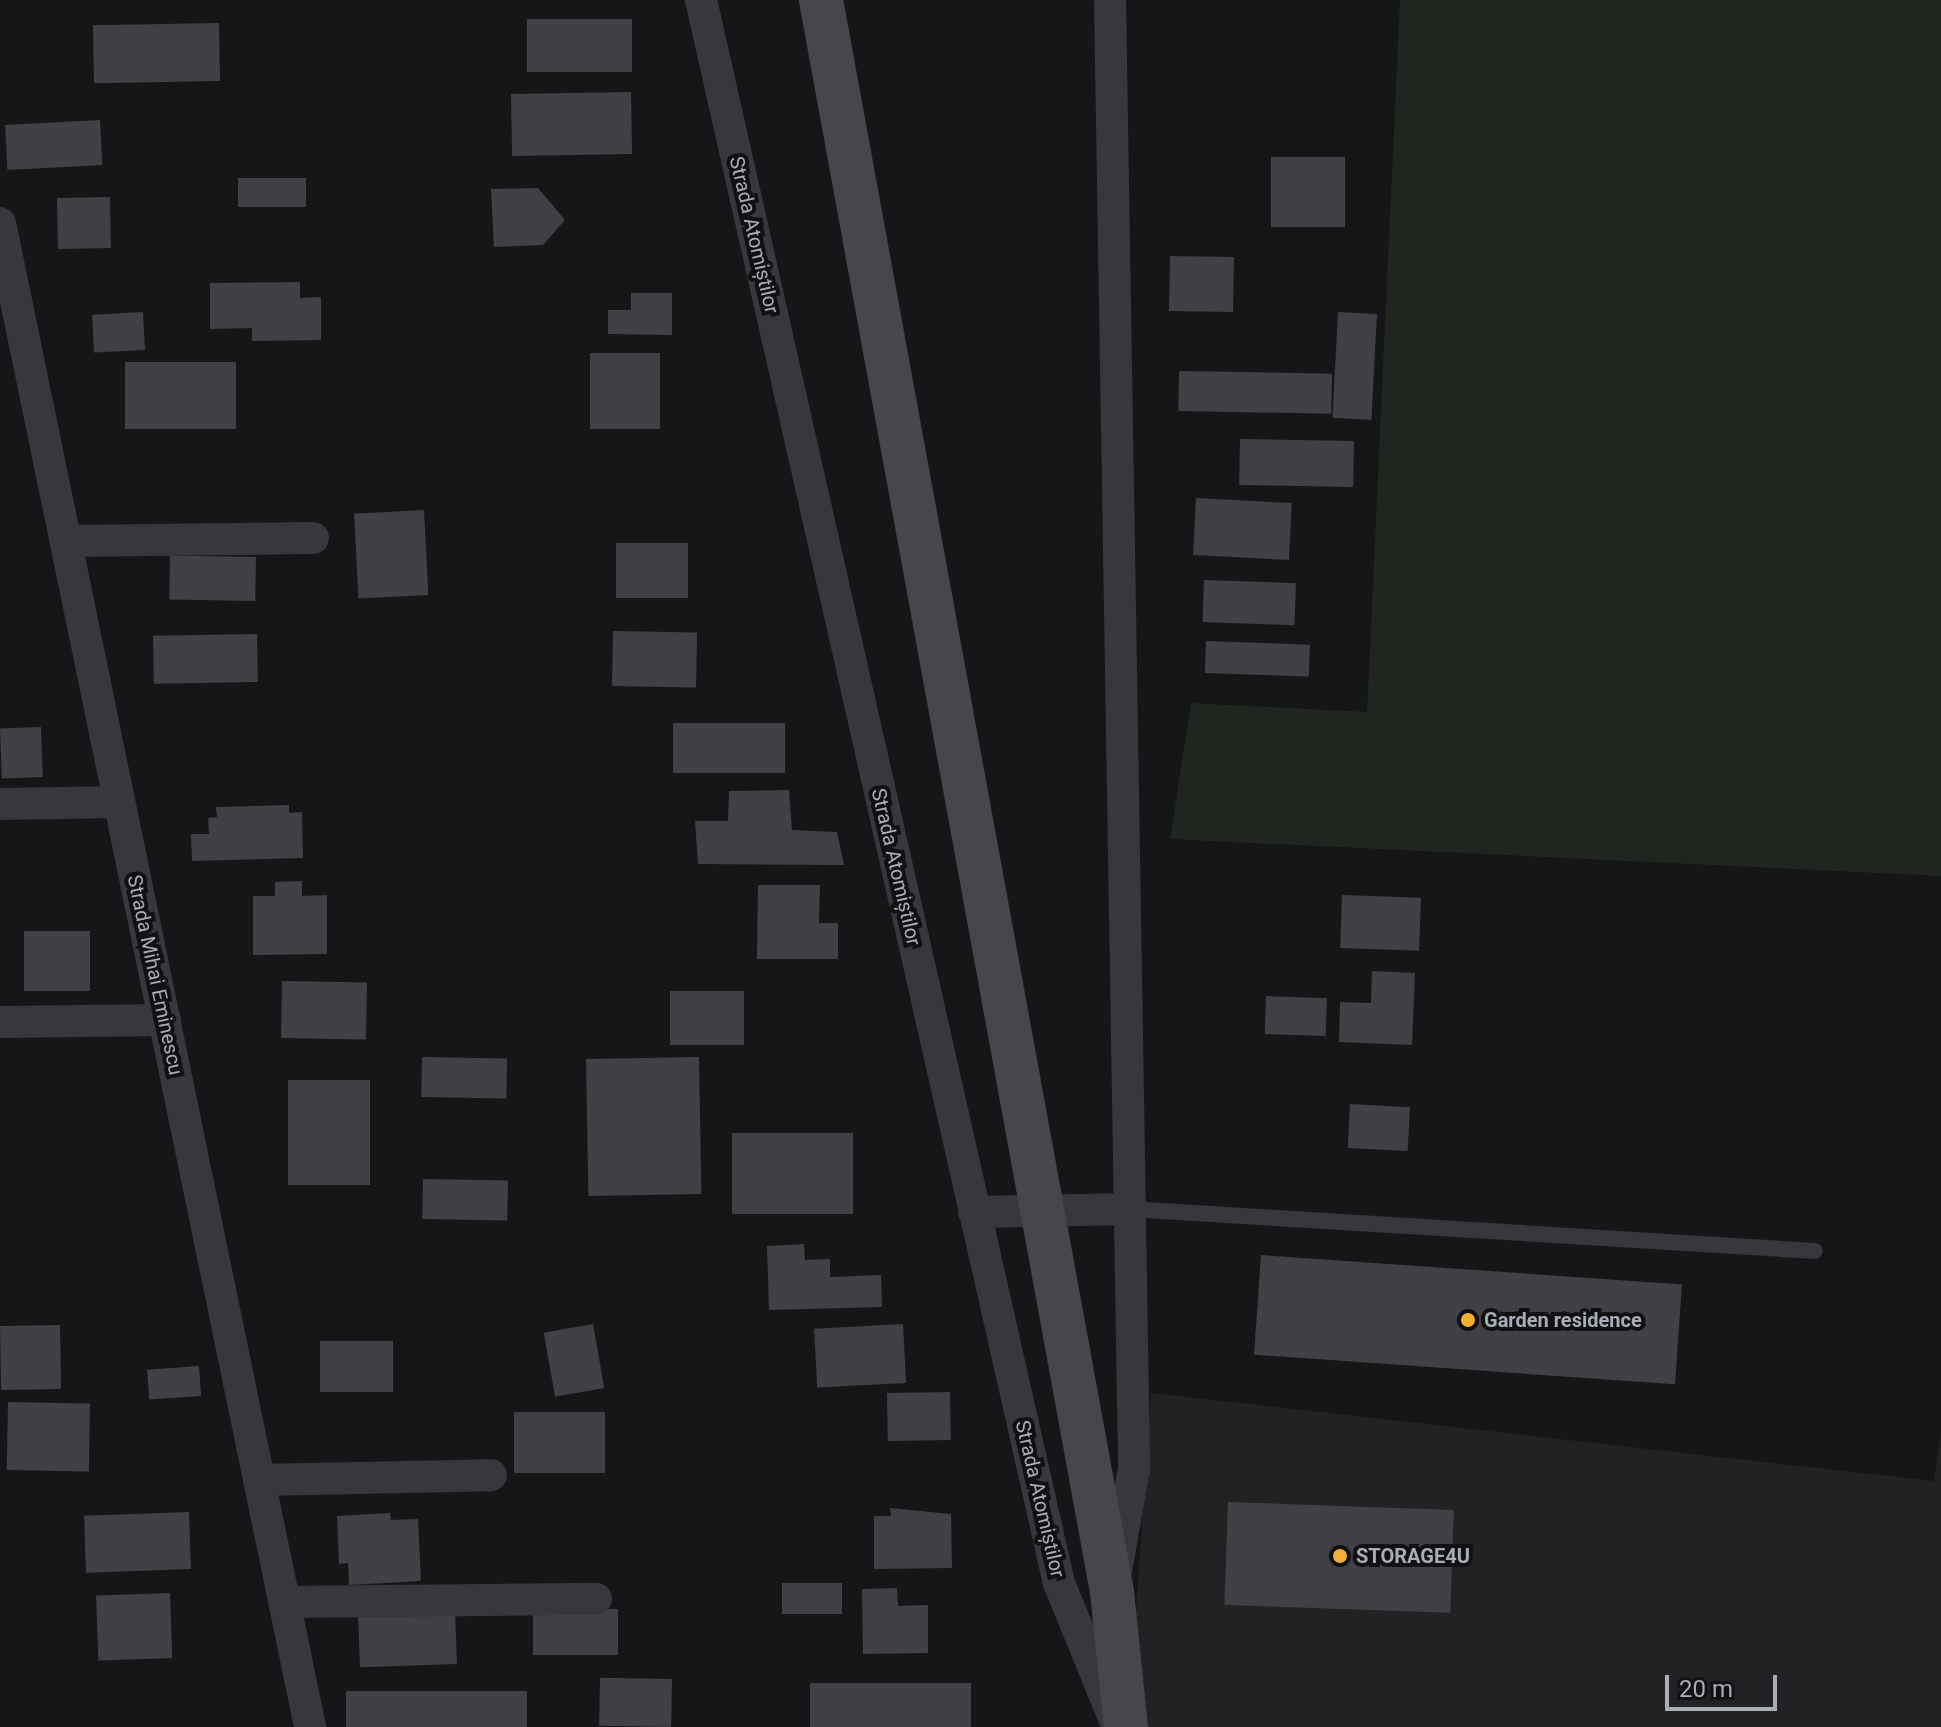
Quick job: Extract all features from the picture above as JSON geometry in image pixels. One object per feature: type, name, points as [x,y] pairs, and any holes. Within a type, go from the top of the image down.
[{"type":"main road","points":[[821,0],[1112,1592],[1126,1727]]},
{"type":"street","name":"Strada Atomiștilor","points":[[701,0],[1059,1583],[1118,1727]]},
{"type":"street","points":[[1110,0],[1134,1469],[1112,1592]]},
{"type":"street","name":"Strada Mihai Eminescu","points":[[0,223],[310,1727]]},
{"type":"street","points":[[66,541],[313,538]]},
{"type":"street","points":[[0,804],[119,802]]},
{"type":"street","points":[[0,1022],[165,1020]]},
{"type":"street","points":[[974,1212],[1129,1209]]},
{"type":"street","points":[[259,1480],[491,1475]]},
{"type":"street","points":[[284,1602],[596,1599]]},
{"type":"lane","points":[[1129,1209],[1815,1251]]},
{"type":"shaded area","points":[[1400,0],[1941,0],[1941,876],[1170,839],[1191,703],[1367,712]]},
{"type":"shaded area","points":[[1151,1393],[1934,1481],[1941,1430],[1941,1727],[1128,1727]]},
{"type":"building","points":[[527,19],[632,19],[632,72],[527,72]]},
{"type":"building","points":[[219,23],[220,81],[94,83],[93,25]]},
{"type":"building","points":[[631,92],[632,154],[512,156],[511,94]]},
{"type":"building","points":[[100,120],[102,165],[7,170],[5,125]]},
{"type":"building","points":[[1271,157],[1345,157],[1345,227],[1271,227]]},
{"type":"building","points":[[238,178],[306,178],[306,207],[238,207]]},
{"type":"building","points":[[538,188],[565,220],[543,245],[494,247],[491,189]]},
{"type":"building","points":[[110,197],[111,248],[58,249],[57,198]]},
{"type":"building","points":[[1170,256],[1234,257],[1233,312],[1169,311]]},
{"type":"building","points":[[300,282],[300,298],[321,297],[321,340],[252,341],[252,328],[210,329],[210,283]]},
{"type":"building","points":[[631,293],[672,293],[672,335],[608,334],[608,310],[631,310]]},
{"type":"building","points":[[143,312],[145,350],[94,353],[92,315]]},
{"type":"building","points":[[1338,312],[1377,314],[1371,420],[1332,418]]},
{"type":"building","points":[[590,353],[660,353],[660,429],[590,429]]},
{"type":"building","points":[[125,362],[236,362],[236,429],[125,429]]},
{"type":"building","points":[[1179,371],[1332,374],[1331,414],[1178,411]]},
{"type":"building","points":[[1240,439],[1354,441],[1353,487],[1239,485]]},
{"type":"building","points":[[1196,498],[1292,503],[1289,560],[1193,555]]},
{"type":"building","points":[[424,510],[428,595],[359,599],[354,514]]},
{"type":"building","points":[[616,543],[688,543],[688,598],[616,598]]},
{"type":"building","points":[[170,555],[256,557],[255,601],[169,599]]},
{"type":"building","points":[[1204,580],[1296,583],[1294,625],[1203,622]]},
{"type":"building","points":[[613,631],[697,632],[696,687],[612,686]]},
{"type":"building","points":[[257,634],[258,682],[154,684],[153,636]]},
{"type":"building","points":[[1206,641],[1310,645],[1309,677],[1205,673]]},
{"type":"building","points":[[673,723],[785,723],[785,773],[673,773]]},
{"type":"building","points":[[41,727],[43,777],[2,778],[0,728]]},
{"type":"building","points":[[789,790],[792,830],[837,832],[844,865],[698,864],[695,821],[728,821],[729,791]]},
{"type":"building","points":[[289,805],[289,813],[302,812],[303,858],[192,861],[191,834],[209,834],[208,818],[217,817],[216,807]]},
{"type":"building","points":[[302,881],[302,896],[327,895],[327,954],[253,955],[253,896],[275,896],[275,882]]},
{"type":"building","points":[[758,885],[820,885],[819,923],[838,923],[838,959],[757,959]]},
{"type":"building","points":[[1342,895],[1421,898],[1419,951],[1340,948]]},
{"type":"building","points":[[24,931],[90,931],[90,991],[24,991]]},
{"type":"building","points":[[1372,971],[1415,973],[1412,1045],[1339,1042],[1340,1002],[1371,1003]]},
{"type":"building","points":[[282,981],[367,982],[366,1039],[281,1038]]},
{"type":"building","points":[[670,991],[744,991],[744,1045],[670,1045]]},
{"type":"building","points":[[1266,996],[1327,998],[1326,1036],[1265,1034]]},
{"type":"building","points":[[422,1057],[507,1058],[506,1098],[421,1097]]},
{"type":"building","points":[[699,1057],[701,1194],[588,1196],[586,1059]]},
{"type":"building","points":[[288,1080],[370,1080],[370,1185],[288,1185]]},
{"type":"building","points":[[1350,1104],[1410,1107],[1408,1151],[1348,1148]]},
{"type":"building","points":[[732,1133],[853,1133],[853,1214],[732,1214]]},
{"type":"building","points":[[423,1179],[508,1180],[507,1220],[422,1219]]},
{"type":"building","points":[[804,1244],[805,1260],[830,1259],[830,1277],[881,1275],[882,1307],[769,1310],[767,1246]]},
{"type":"building","name":"Garden residence","points":[[1261,1255],[1682,1284],[1675,1384],[1254,1355]]},
{"type":"building","points":[[593,1324],[604,1388],[555,1397],[544,1333]]},
{"type":"building","points":[[903,1324],[906,1383],[817,1388],[814,1329]]},
{"type":"building","points":[[60,1325],[61,1389],[1,1390],[0,1326]]},
{"type":"building","points":[[320,1341],[393,1341],[393,1392],[320,1392]]},
{"type":"building","points":[[199,1366],[201,1396],[149,1400],[147,1370]]},
{"type":"building","points":[[950,1392],[951,1440],[888,1441],[887,1393]]},
{"type":"building","points":[[8,1402],[90,1403],[89,1471],[7,1470]]},
{"type":"building","points":[[514,1412],[605,1412],[605,1473],[514,1473]]},
{"type":"building","name":"STORAGE4U","points":[[1228,1502],[1454,1510],[1450,1613],[1224,1605]]},
{"type":"building","points":[[890,1508],[951,1514],[952,1568],[874,1569],[874,1516],[891,1516]]},
{"type":"building","points":[[189,1512],[191,1569],[86,1573],[84,1516]]},
{"type":"building","points":[[390,1513],[391,1520],[418,1519],[421,1581],[349,1585],[348,1563],[339,1564],[337,1516]]},
{"type":"building","points":[[782,1583],[842,1583],[842,1614],[782,1614]]},
{"type":"building","points":[[897,1588],[898,1606],[928,1605],[928,1653],[863,1654],[862,1589]]},
{"type":"building","points":[[170,1593],[172,1658],[98,1661],[96,1596]]},
{"type":"building","points":[[455,1609],[457,1664],[360,1667],[358,1612]]},
{"type":"building","points":[[533,1609],[618,1609],[618,1655],[533,1655]]},
{"type":"building","points":[[600,1678],[672,1679],[671,1727],[599,1726]]},
{"type":"building","points":[[810,1683],[971,1683],[971,1727],[810,1727]]},
{"type":"building","points":[[346,1691],[527,1691],[527,1727],[346,1727]]},
{"type":"place","name":"Garden residence","points":[[1468,1320]]},
{"type":"place","name":"STORAGE4U","points":[[1340,1556]]}]
